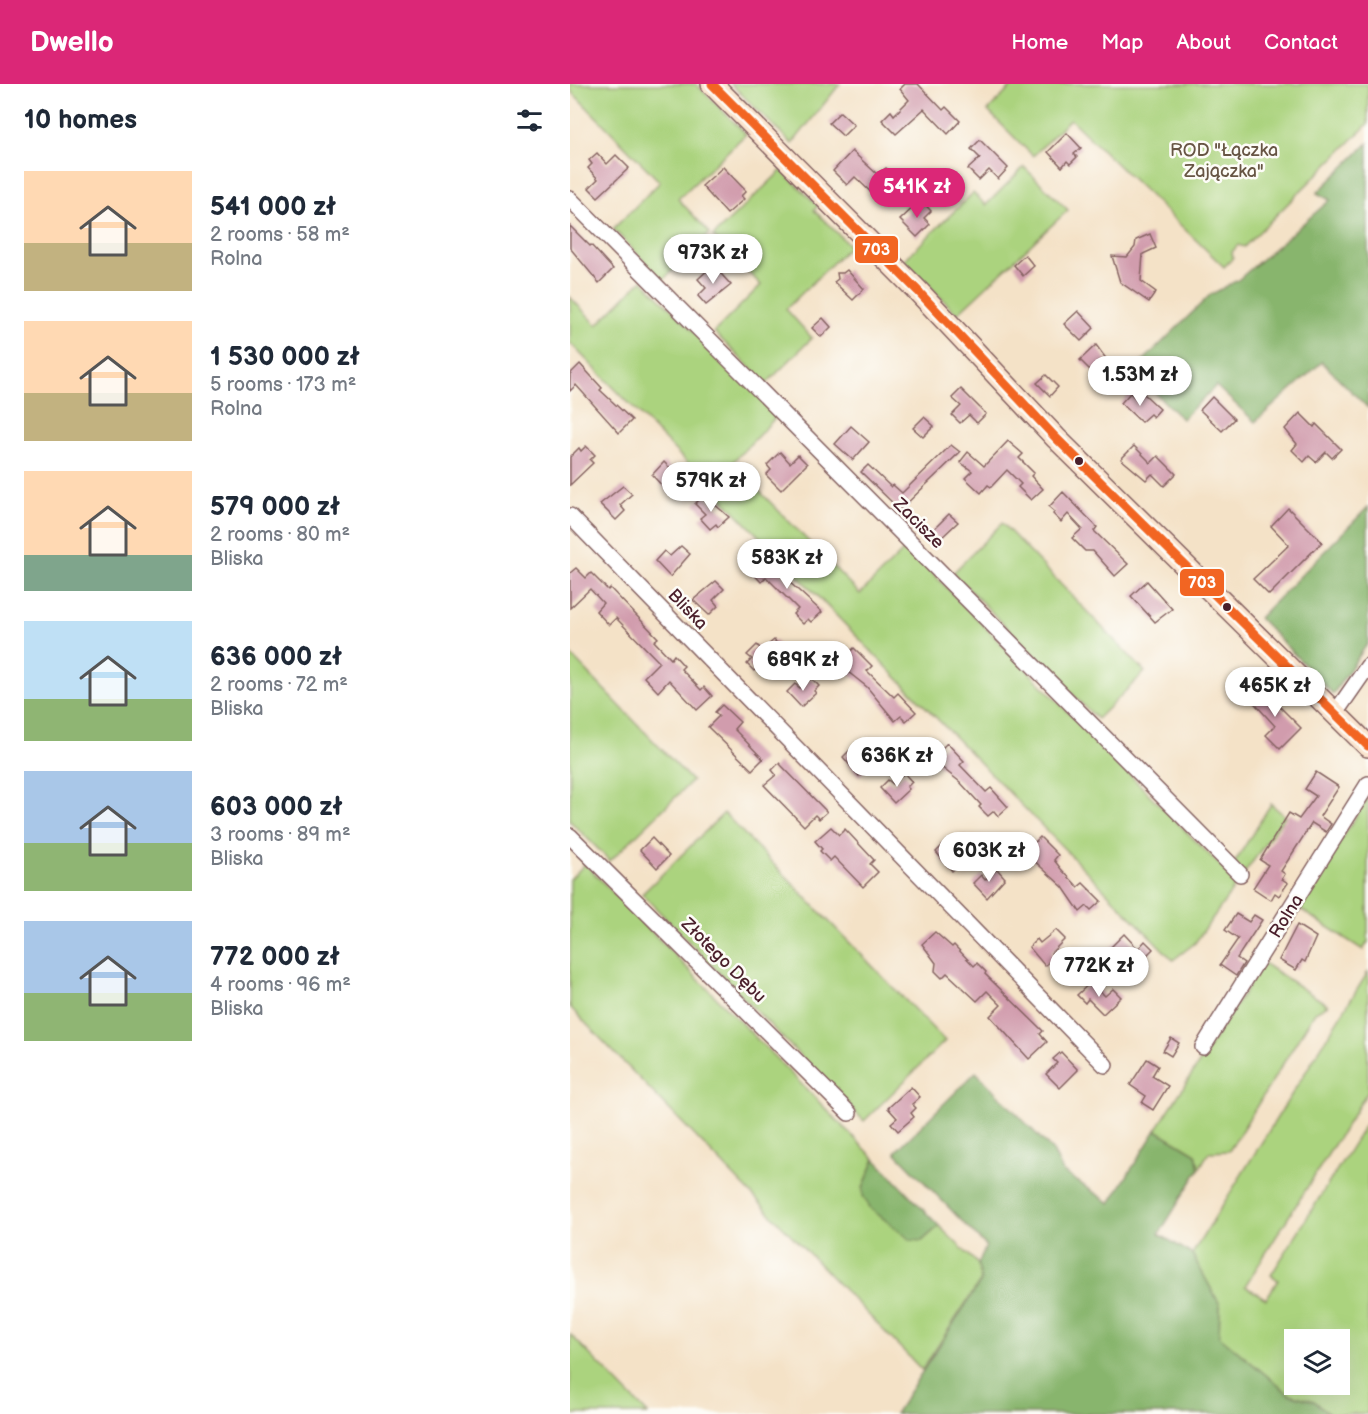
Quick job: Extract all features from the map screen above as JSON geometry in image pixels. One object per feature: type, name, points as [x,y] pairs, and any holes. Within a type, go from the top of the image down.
[{"type":"street","points":[[712,84],[918,291],[1056,438],[1368,746]]},
{"type":"street","name":"Zacisze","points":[[570,199],[1240,874]]},
{"type":"street","name":"Bliska","points":[[570,516],[1105,1065]]},
{"type":"street","points":[[1336,712],[1368,666]]},
{"type":"street","name":"Rolna","points":[[1203,1047],[1368,784]]},
{"type":"street","name":"Złotego Dębu","points":[[570,836],[849,1113]]},
{"type":"green space","points":[[570,84],[696,84],[746,134],[678,199],[710,233],[663,280],[613,229],[660,182],[570,90]]},
{"type":"green space","points":[[731,84],[840,84],[792,144]]},
{"type":"green space","name":"ROD \"Łączka Zajączka\"","points":[[1014,84],[1368,84],[1368,124],[1244,247],[1238,245],[1232,252],[1233,258],[1224,267],[1070,119],[1033,156],[988,111]]},
{"type":"green space","points":[[1368,143],[1368,408],[1322,362],[1255,422],[1216,386],[1182,419],[1133,371],[1210,295],[1238,280],[1330,200],[1317,193]]},
{"type":"green space","points":[[1024,167],[1068,210],[957,314],[904,260],[973,193],[986,205]]},
{"type":"green space","points":[[782,170],[818,206],[814,210],[850,246],[786,309],[812,338],[766,384],[714,332],[761,285],[713,236]]},
{"type":"green space","points":[[642,280],[778,415],[732,463],[860,594],[907,547],[1228,873],[1271,804],[1285,816],[1195,943],[1173,960],[570,343],[570,297],[597,325]]},
{"type":"green space","points":[[1368,507],[1368,643],[1333,694],[1259,618]]},
{"type":"green space","points":[[1002,523],[1145,672],[1097,719],[953,573]]},
{"type":"green space","points":[[570,654],[692,781],[610,861],[570,821]]},
{"type":"green space","points":[[1368,797],[1368,942],[1363,950],[1298,908]]},
{"type":"green space","points":[[724,813],[945,1041],[864,1121],[642,894]]},
{"type":"green space","points":[[585,864],[875,1159],[863,1188],[894,1226],[922,1241],[939,1226],[978,1264],[981,1280],[922,1370],[570,1007],[570,879]]},
{"type":"green space","points":[[1263,963],[1328,1005],[1315,1012],[1229,1151],[1209,1152],[1199,1169],[1196,1154],[1156,1130]]},
{"type":"green space","points":[[1368,972],[1368,1091],[1245,1286],[1266,1299],[1278,1280],[1271,1275],[1368,1120],[1368,1414],[1330,1414],[1314,1401],[1293,1395],[1350,1395],[1350,1329],[1284,1329],[1284,1390],[1219,1336],[1220,1305],[1192,1254]]},
{"type":"green space","points":[[976,1072],[1053,1151],[1063,1172],[1110,1203],[1156,1130],[1196,1154],[1199,1169],[1159,1234],[1192,1254],[1220,1305],[1219,1336],[1284,1390],[1284,1395],[1314,1401],[1330,1414],[895,1414],[981,1281],[978,1264],[986,1246],[895,1152]]},
{"type":"green space","points":[[875,1159],[939,1226],[922,1241],[911,1240],[871,1209],[863,1196],[863,1188]]},
{"type":"green space","points":[[570,1334],[648,1414],[570,1414]]},
{"type":"building","points":[[905,84],[918,84],[943,110],[946,107],[960,121],[948,134],[924,109],[896,134],[882,120],[891,111],[894,115],[909,100],[900,89]]},
{"type":"building","points":[[840,112],[854,125],[843,136],[829,123]]},
{"type":"building","points":[[1067,133],[1081,148],[1074,154],[1077,157],[1070,164],[1067,161],[1062,167],[1048,152]]},
{"type":"building","points":[[980,140],[1008,168],[998,179],[989,170],[979,180],[968,169],[980,158],[971,149]]},
{"type":"building","points":[[852,151],[878,175],[886,168],[899,181],[879,200],[855,177],[847,185],[833,171]]},
{"type":"building","points":[[597,153],[607,164],[616,155],[629,168],[598,197],[589,188],[598,179],[588,168],[592,164],[589,160]]},
{"type":"building","points":[[723,167],[746,191],[741,196],[744,199],[727,214],[702,186]]},
{"type":"building","points":[[921,200],[931,211],[924,218],[930,224],[917,237],[900,220]]},
{"type":"building","points":[[570,226],[613,269],[599,283],[570,248]]},
{"type":"building","points":[[1150,234],[1156,248],[1143,254],[1141,281],[1156,292],[1149,302],[1120,282],[1112,256],[1127,257],[1135,247],[1136,240]]},
{"type":"building","points":[[1025,255],[1034,266],[1023,276],[1014,265]]},
{"type":"building","points":[[713,265],[731,285],[706,305],[698,296],[706,288],[698,279]]},
{"type":"building","points":[[847,270],[864,289],[853,300],[834,282],[838,279],[837,273]]},
{"type":"building","points":[[1078,311],[1094,328],[1081,341],[1064,324]]},
{"type":"building","points":[[823,318],[831,327],[821,337],[812,328]]},
{"type":"building","points":[[1096,345],[1107,360],[1095,371],[1092,368],[1090,370],[1080,360]]},
{"type":"building","points":[[580,364],[602,388],[600,390],[632,420],[619,433],[576,385],[570,391],[570,374]]},
{"type":"building","points":[[1046,375],[1058,387],[1050,396],[1037,383]]},
{"type":"building","points":[[961,389],[986,414],[977,423],[969,415],[960,423],[952,415],[961,406],[952,398]]},
{"type":"building","points":[[1130,393],[1138,400],[1144,394],[1160,409],[1153,417],[1150,414],[1141,422],[1121,403]]},
{"type":"building","points":[[1212,397],[1234,419],[1222,431],[1200,410]]},
{"type":"building","points":[[1300,413],[1314,427],[1316,424],[1341,449],[1332,458],[1326,452],[1316,462],[1309,456],[1304,462],[1292,450],[1297,444],[1285,429]]},
{"type":"building","points":[[924,417],[934,426],[923,437],[913,428]]},
{"type":"building","points":[[851,426],[869,442],[853,460],[835,444]]},
{"type":"building","points":[[1008,441],[1023,454],[1019,458],[1034,473],[1031,476],[1043,489],[1031,500],[1018,487],[1021,484],[1007,470],[991,487],[988,485],[981,493],[965,478],[972,471],[960,462],[968,452],[984,466]]},
{"type":"building","points":[[951,445],[960,452],[900,510],[861,472],[868,465],[891,487],[893,485],[902,493]]},
{"type":"building","points":[[586,446],[595,455],[590,460],[593,463],[570,485],[570,457],[579,448],[581,451]]},
{"type":"building","points":[[1134,446],[1151,463],[1158,456],[1176,474],[1164,486],[1152,474],[1146,480],[1121,459]]},
{"type":"building","points":[[780,452],[790,463],[798,455],[807,464],[781,490],[766,475],[771,470],[767,465]]},
{"type":"building","points":[[664,462],[689,488],[679,498],[674,493],[671,495],[652,475]]},
{"type":"building","points":[[623,486],[632,494],[620,505],[625,511],[616,520],[600,504]]},
{"type":"building","points":[[1063,492],[1097,527],[1094,531],[1128,564],[1115,576],[1093,551],[1085,551],[1072,538],[1082,529],[1068,514],[1061,522],[1053,514],[1055,512],[1049,507]]},
{"type":"building","points":[[704,495],[729,517],[718,527],[716,524],[710,529],[700,518],[705,514],[695,504]]},
{"type":"building","points":[[1288,508],[1322,542],[1269,595],[1253,579],[1289,545],[1271,526]]},
{"type":"building","points":[[949,514],[958,522],[939,540],[931,532]]},
{"type":"building","points":[[681,546],[690,554],[670,577],[655,561],[664,551],[670,556]]},
{"type":"building","points":[[767,555],[786,579],[822,612],[811,622],[808,619],[803,624],[793,614],[798,609],[766,577],[761,582],[751,571]]},
{"type":"building","points":[[576,568],[586,578],[591,573],[608,590],[610,588],[658,638],[654,641],[671,659],[674,655],[684,666],[681,669],[701,690],[704,687],[712,696],[697,710],[669,680],[658,692],[644,677],[659,662],[616,618],[609,625],[596,611],[603,603],[590,589],[570,608],[570,573]]},
{"type":"building","points":[[716,581],[724,589],[713,600],[718,606],[709,615],[693,600]]},
{"type":"building","points":[[1147,581],[1172,609],[1155,622],[1131,596]]},
{"type":"building","points":[[774,640],[782,649],[763,671],[758,667],[754,671],[747,664],[752,659],[747,655],[757,645],[762,650]]},
{"type":"building","points":[[854,648],[872,666],[867,671],[894,697],[898,693],[916,712],[906,721],[901,716],[895,721],[867,687],[843,668],[850,662],[845,657]]},
{"type":"building","points":[[811,678],[819,686],[814,691],[816,693],[801,707],[787,692],[795,684],[800,688]]},
{"type":"building","points":[[1259,686],[1301,728],[1280,749],[1266,735],[1275,726],[1248,696]]},
{"type":"building","points":[[722,705],[740,722],[734,729],[763,759],[752,770],[708,727],[719,716],[715,712]]},
{"type":"building","points":[[871,740],[879,749],[865,763],[869,767],[859,776],[843,757],[851,749],[855,753]]},
{"type":"building","points":[[947,743],[964,761],[960,765],[986,792],[991,788],[1008,807],[998,816],[994,811],[988,816],[960,782],[936,763],[942,757],[938,752]]},
{"type":"building","points":[[779,763],[827,812],[819,819],[815,815],[804,826],[764,785],[776,775],[772,770]]},
{"type":"building","points":[[1316,772],[1339,787],[1320,816],[1331,824],[1326,832],[1312,823],[1281,871],[1285,874],[1282,879],[1288,883],[1279,896],[1275,893],[1271,900],[1253,888],[1268,865],[1260,860],[1289,813],[1299,819],[1316,796],[1305,789]]},
{"type":"building","points":[[904,773],[912,782],[907,787],[909,789],[894,803],[880,788],[888,780],[893,784]]},
{"type":"building","points":[[831,827],[839,835],[845,829],[874,860],[870,864],[878,872],[863,887],[834,857],[830,861],[820,851],[822,849],[815,841]]},
{"type":"building","points":[[964,835],[972,844],[958,858],[962,862],[952,871],[936,852],[944,844],[948,848]]},
{"type":"building","points":[[1040,837],[1058,855],[1054,860],[1078,887],[1083,883],[1101,901],[1091,910],[1087,906],[1080,912],[1063,887],[1030,857],[1036,851],[1031,846]]},
{"type":"building","points":[[652,838],[669,856],[657,868],[640,850]]},
{"type":"building","points":[[997,869],[1005,878],[987,898],[973,883],[981,875],[985,880]]},
{"type":"building","points":[[1236,914],[1249,922],[1254,915],[1262,920],[1237,958],[1244,963],[1236,976],[1220,965],[1238,939],[1225,930]]},
{"type":"building","points":[[1297,925],[1316,937],[1305,962],[1302,960],[1296,970],[1279,960]]},
{"type":"building","points":[[1056,930],[1065,939],[1051,953],[1054,957],[1045,966],[1029,947],[1037,939],[1040,943]]},
{"type":"building","points":[[935,932],[952,947],[954,945],[974,966],[977,963],[986,972],[985,974],[1043,1031],[1040,1034],[1047,1042],[1029,1059],[990,1016],[1001,1005],[987,991],[977,1001],[947,973],[942,978],[935,971],[936,963],[922,944]]},
{"type":"building","points":[[1124,934],[1138,949],[1145,941],[1153,949],[1135,967],[1121,952],[1117,955],[1110,948]]},
{"type":"building","points":[[1091,982],[1105,996],[1113,989],[1121,997],[1103,1014],[1088,999],[1085,1003],[1077,995]]},
{"type":"building","points":[[1171,1038],[1179,1043],[1171,1056],[1163,1051]]},
{"type":"building","points":[[1061,1052],[1078,1070],[1060,1088],[1046,1074],[1057,1063],[1053,1059]]},
{"type":"building","points":[[1147,1059],[1158,1066],[1152,1076],[1168,1086],[1153,1110],[1142,1103],[1146,1096],[1130,1085]]},
{"type":"building","points":[[911,1087],[920,1097],[912,1104],[916,1108],[911,1113],[914,1117],[898,1131],[891,1123],[897,1118],[888,1108]]},
{"type":"transit line","name":"703","points":[[712,84],[918,291],[1056,438],[1368,746]]}]
